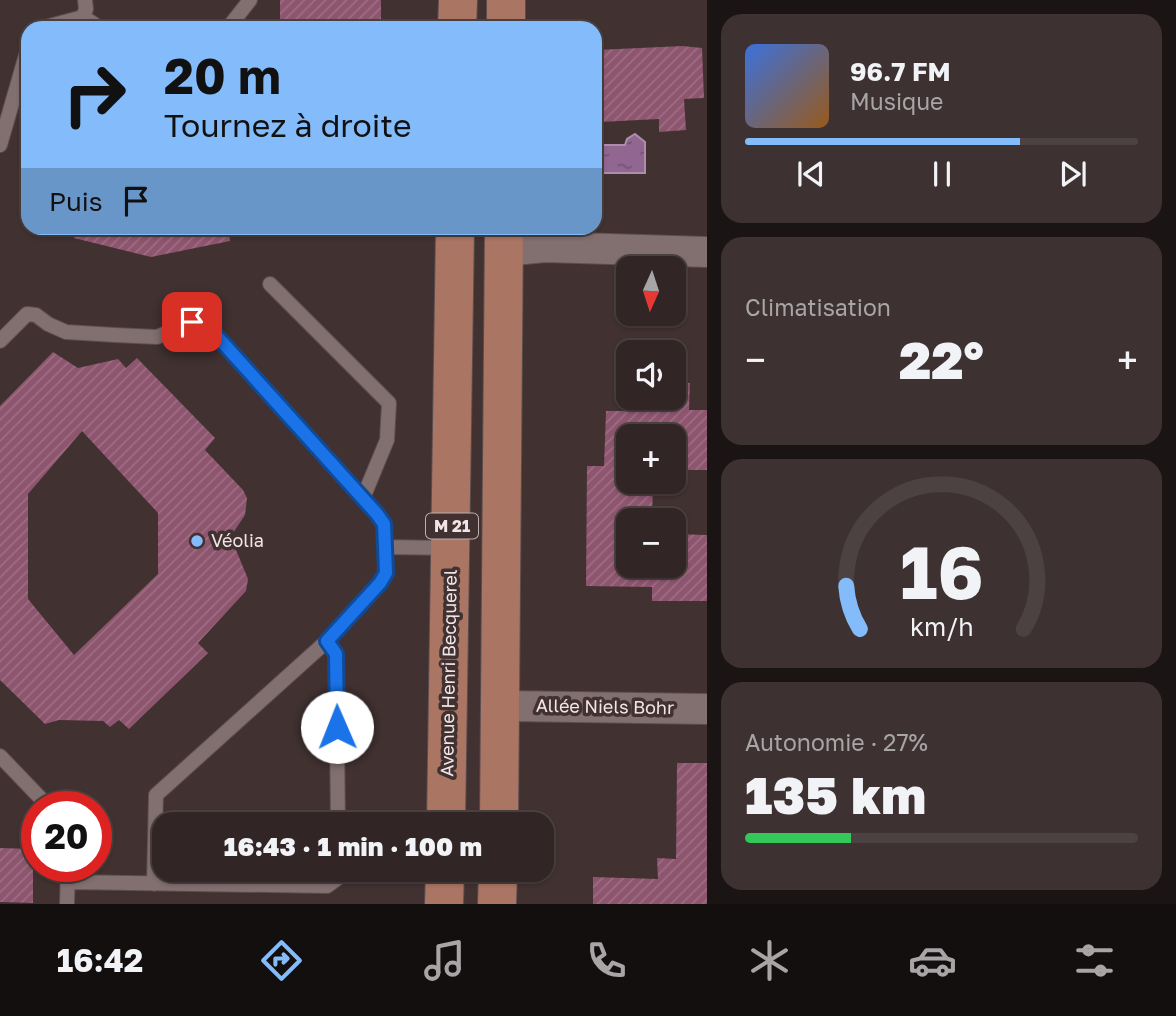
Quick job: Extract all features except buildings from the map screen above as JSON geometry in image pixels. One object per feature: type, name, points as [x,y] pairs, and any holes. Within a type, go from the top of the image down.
[{"type":"main road","points":[[457,21],[458,0]]},
{"type":"main road","points":[[506,0],[506,21]]},
{"type":"main road","name":"Avenue Henri Becquerel","points":[[446,812],[455,235]]},
{"type":"main road","name":"M 21","points":[[499,812],[504,239]]},
{"type":"main road","points":[[444,904],[445,882]]},
{"type":"main road","points":[[498,882],[498,904]]},
{"type":"street","points":[[504,239],[545,247],[707,251]]},
{"type":"street","name":"Allée Niels Bohr","points":[[502,706],[707,709]]},
{"type":"lane","points":[[82,18],[86,9],[85,0]]},
{"type":"lane","points":[[234,21],[250,0]]},
{"type":"lane","points":[[70,21],[82,18],[87,21]]},
{"type":"lane","points":[[0,145],[21,72]]},
{"type":"lane","points":[[270,284],[389,403],[387,440],[363,498]]},
{"type":"lane","points":[[0,341],[27,314],[36,315],[66,332],[157,337],[192,322],[205,323],[384,524],[386,573],[380,583],[327,641],[156,795],[154,884]]},
{"type":"lane","points":[[385,547],[451,548]]},
{"type":"lane","points":[[327,641],[336,654],[338,812]]},
{"type":"lane","points":[[0,756],[34,791]]},
{"type":"lane","points":[[68,904],[68,882],[327,886],[332,882]]},
{"type":"water","points":[[635,134],[645,142],[645,173],[602,173],[602,145],[625,145],[627,139]]},
{"type":"place","name":"Véolia","points":[[197,541]]},
{"type":"route","points":[[192,322],[205,323],[384,524],[386,573],[327,641],[336,654],[337,727]]}]
